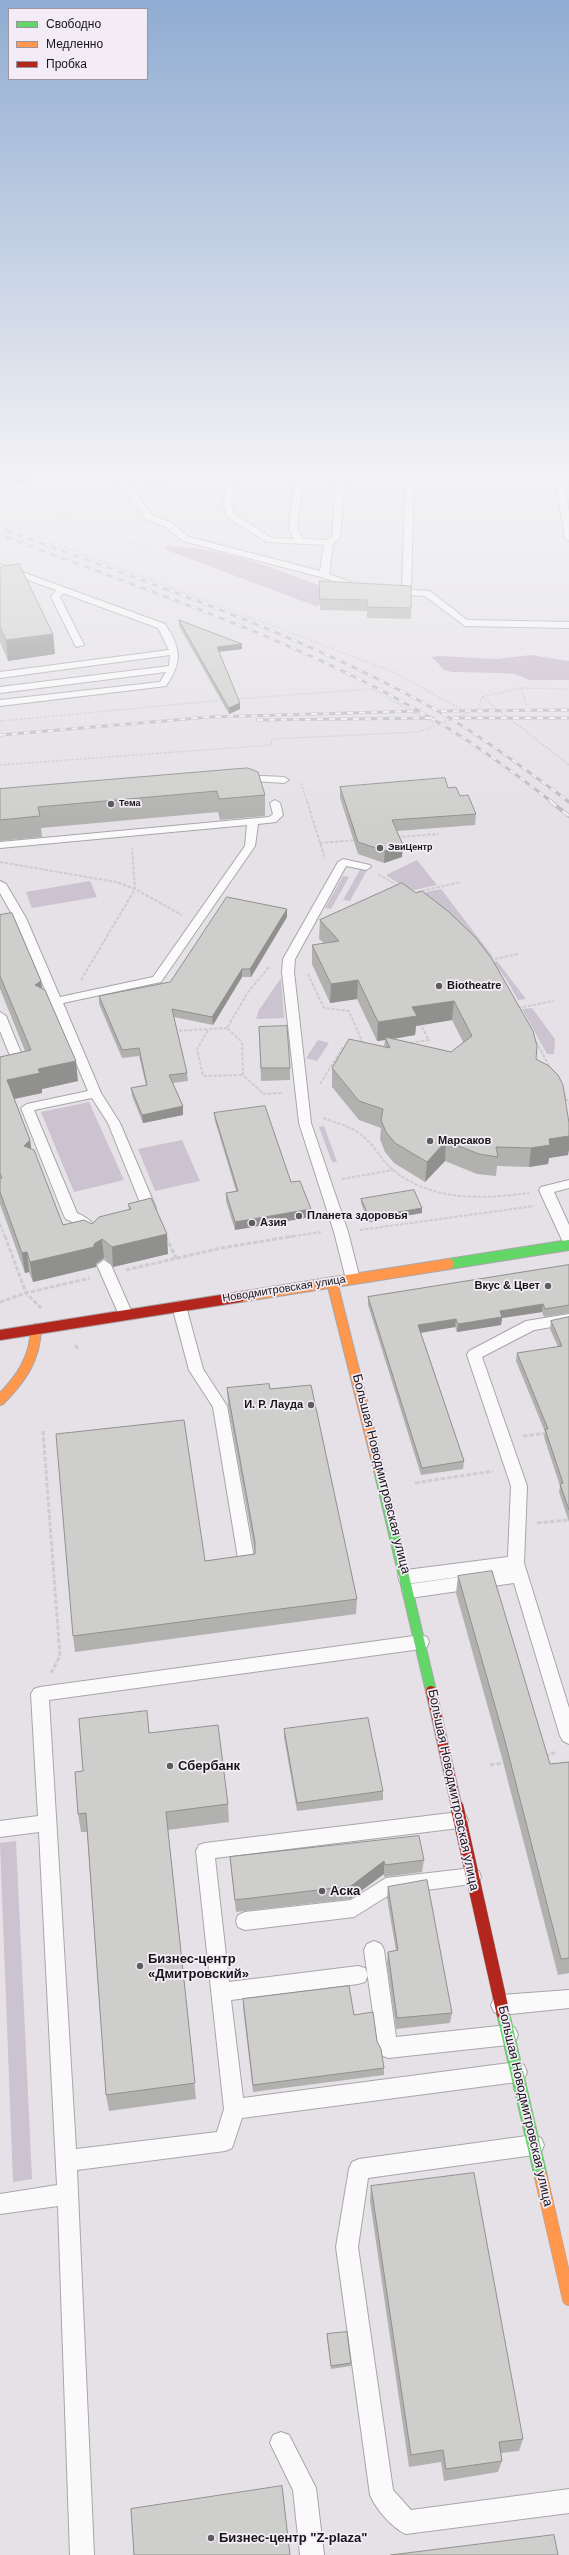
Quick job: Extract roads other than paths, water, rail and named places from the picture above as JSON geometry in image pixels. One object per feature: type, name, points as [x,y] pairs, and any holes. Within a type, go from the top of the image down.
[{"type":"street","name":"Новодмитровская улица","points":[[0,1335],[569,1245]]},
{"type":"street","name":"Большая Новодмитровская улица","points":[[332,1282],[408,1584],[459,1820],[569,2299]]},
{"type":"street","points":[[0,1400],[25,1373],[35,1357],[38,1343],[36,1329]]},
{"type":"lane","points":[[62,589],[55,597],[78,645]]},
{"type":"lane","points":[[0,703],[163,684],[173,668],[175,652],[162,626],[63,589]]},
{"type":"lane","points":[[370,589],[379,592],[427,593],[465,623],[569,625]]},
{"type":"lane","points":[[0,675],[175,652]]},
{"type":"lane","points":[[0,690],[173,668]]},
{"type":"lane","points":[[232,778],[255,777],[284,780]]},
{"type":"lane","points":[[0,845],[253,823],[276,818],[278,815],[275,804]]},
{"type":"lane","points":[[50,1002],[157,980],[250,846],[253,823]]},
{"type":"lane","points":[[353,1278],[342,1232],[305,1123],[288,972],[289,959],[343,862],[366,867]]},
{"type":"lane","points":[[0,884],[20,918],[50,1002],[95,1093],[114,1124],[149,1208],[126,1214]]},
{"type":"lane","points":[[0,922],[20,918]]},
{"type":"lane","points":[[0,1069],[20,1065],[3,1013]]},
{"type":"lane","points":[[93,1238],[87,1224],[71,1216],[27,1108],[95,1093]]},
{"type":"lane","points":[[35,1165],[48,1162]]},
{"type":"lane","points":[[569,1184],[546,1190],[569,1240]]},
{"type":"lane","points":[[87,1224],[102,1220]]},
{"type":"lane","points":[[106,1270],[126,1315]]},
{"type":"lane","points":[[179,1306],[196,1370],[220,1406],[246,1558]]},
{"type":"lane","points":[[566,1743],[518,1570],[517,1526],[519,1486],[474,1356],[531,1325],[569,1319]]},
{"type":"lane","points":[[408,1584],[518,1570]]},
{"type":"lane","points":[[82,2555],[68,2194],[46,1823],[40,1694],[421,1642]]},
{"type":"lane","points":[[66,2161],[225,2141],[234,2109],[205,1851],[459,1820]]},
{"type":"lane","points":[[0,1829],[46,1823]]},
{"type":"lane","points":[[245,1921],[354,1908],[386,1887],[472,1877]]},
{"type":"lane","points":[[374,1950],[388,2048],[508,2035]]},
{"type":"lane","points":[[221,1992],[358,1975]]},
{"type":"lane","points":[[501,2005],[569,1999]]},
{"type":"lane","points":[[234,2109],[517,2072]]},
{"type":"lane","points":[[534,2145],[359,2169],[346,2247],[382,2496],[406,2522],[569,2501]]},
{"type":"lane","points":[[0,2204],[68,2194]]},
{"type":"lane","points":[[281,2443],[304,2488],[312,2555]]},
{"type":"railway","points":[[145,589],[225,619],[280,642],[335,667],[389,694],[418,711]]},
{"type":"railway","points":[[165,589],[278,633],[386,683],[438,711],[472,732],[569,802]]},
{"type":"railway","points":[[441,711],[569,710]]},
{"type":"railway","points":[[0,735],[210,717],[418,711]]},
{"type":"railway","points":[[418,711],[431,718]]},
{"type":"railway","points":[[257,720],[431,718]]},
{"type":"railway","points":[[431,718],[498,761],[552,802]]},
{"type":"railway","points":[[453,718],[569,718]]},
{"type":"railway","points":[[550,801],[569,816]]},
{"type":"place","name":"Тема","points":[[111,804]]},
{"type":"place","name":"ЭвиЦентр","points":[[380,848]]},
{"type":"place","name":"Biotheatre","points":[[439,986]]},
{"type":"place","name":"Марсаков","points":[[430,1141]]},
{"type":"place","name":"Планета здоровья","points":[[299,1216]]},
{"type":"place","name":"Азия","points":[[252,1223]]},
{"type":"place","name":"Вкус & Цвет","points":[[548,1286]]},
{"type":"place","name":"И. Р. Лауда","points":[[311,1405]]},
{"type":"place","name":"Сбербанк","points":[[170,1766]]},
{"type":"place","name":"Аска","points":[[322,1891]]},
{"type":"place","name":"Бизнес-центр «Дмитровский»","points":[[140,1966]]},
{"type":"place","name":"Бизнес-центр \"Z-plaza\"","points":[[211,2538]]}]
